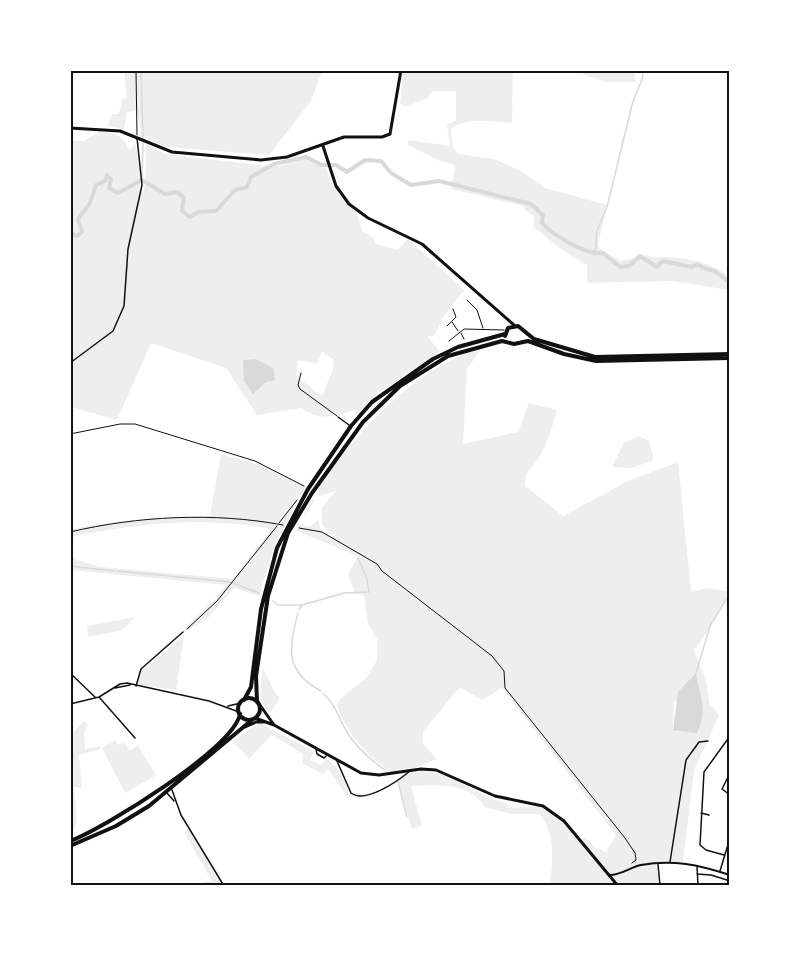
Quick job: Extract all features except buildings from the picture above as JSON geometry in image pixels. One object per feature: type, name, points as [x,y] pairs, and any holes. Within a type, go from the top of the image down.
[{"type":"highway","points":[[70,840],[130,811],[166,785],[237,724],[243,701],[251,687],[267,580],[286,532],[351,426],[372,402],[452,349],[506,331],[514,325],[520,327],[524,334],[554,347],[596,357],[729,356]]},
{"type":"highway","points":[[506,331],[508,342]]},
{"type":"highway","points":[[522,341],[524,334]]},
{"type":"highway","points":[[291,521],[358,429],[389,395],[432,364],[468,348],[508,342],[514,344],[522,341],[596,361],[729,356]]},
{"type":"highway","points":[[70,846],[116,826],[172,789],[260,711],[256,676],[268,596],[286,532]]},
{"type":"highway","points":[[243,701],[251,698],[258,704]]},
{"type":"highway","points":[[240,713],[244,718],[254,718]]},
{"type":"main road","points":[[70,128],[111,129],[172,152],[261,160],[287,157],[344,137],[382,137],[390,134],[401,70]]},
{"type":"main road","points":[[323,146],[339,192],[353,207],[368,218],[420,242],[514,325]]},
{"type":"main road","points":[[506,331],[507,321]]},
{"type":"main road","points":[[258,704],[273,725]]},
{"type":"main road","points":[[254,718],[273,725],[361,773],[442,771],[495,796],[543,806],[564,821],[618,885]]},
{"type":"main road","points":[[241,728],[258,721],[273,725]]},
{"type":"street","points":[[70,363],[113,331],[120,319],[127,292],[128,249],[142,185],[137,137]]},
{"type":"street","points":[[338,417],[358,429]]},
{"type":"street","points":[[136,686],[141,669],[183,632]]},
{"type":"street","points":[[70,673],[95,698]]},
{"type":"street","points":[[70,704],[99,697],[115,688],[131,685],[227,706],[240,713]]},
{"type":"street","points":[[99,697],[135,738]]},
{"type":"street","points":[[227,706],[243,701]]},
{"type":"street","points":[[724,855],[701,848],[702,782],[706,767],[729,736]]},
{"type":"street","points":[[670,862],[686,760],[699,742],[708,741]]},
{"type":"street","points":[[337,761],[351,793],[360,798],[375,793],[411,770]]},
{"type":"street","points":[[729,773],[722,789],[729,795]]},
{"type":"street","points":[[166,785],[167,792],[175,801],[224,885]]},
{"type":"street","points":[[172,789],[175,801]]},
{"type":"street","points":[[701,813],[709,815]]},
{"type":"street","points":[[720,872],[729,838]]},
{"type":"street","points":[[608,874],[616,875],[623,871],[670,862],[697,865],[729,875]]},
{"type":"street","points":[[658,863],[660,885]]},
{"type":"street","points":[[697,865],[698,885]]},
{"type":"street","points":[[705,874],[711,869]]},
{"type":"street","points":[[613,880],[623,871]]},
{"type":"street","points":[[697,874],[729,881]]},
{"type":"lane","points":[[136,70],[137,137]]},
{"type":"lane","points":[[467,300],[477,310],[484,330]]},
{"type":"lane","points":[[447,326],[456,316],[453,309]]},
{"type":"lane","points":[[452,322],[464,339]]},
{"type":"lane","points":[[449,341],[460,332],[472,328],[484,330],[501,328],[506,331]]},
{"type":"lane","points":[[301,373],[298,385],[300,389],[338,417]]},
{"type":"path","points":[[70,434],[120,424],[135,424],[255,461],[307,487]]},
{"type":"path","points":[[183,632],[209,610],[300,496]]},
{"type":"path","points":[[70,532],[94,526],[169,519],[255,520],[284,525]]},
{"type":"path","points":[[297,528],[322,531],[363,555],[492,656],[504,671],[505,688],[635,853],[636,860],[629,866]]},
{"type":"shaded area","points":[[124,71],[322,71],[311,101],[269,155],[166,147],[148,139],[147,134],[146,140],[139,136],[141,130],[137,111],[127,112],[124,129],[108,126],[112,114],[119,114],[122,100],[127,98]]},
{"type":"shaded area","points":[[403,71],[513,71],[512,123],[472,121],[457,125],[451,129],[453,147],[458,154],[494,159],[521,171],[545,188],[607,205],[598,244],[599,248],[620,261],[647,255],[699,262],[729,276],[729,290],[673,281],[587,283],[587,265],[562,250],[534,227],[534,217],[524,209],[524,206],[451,189],[455,165],[440,161],[408,145],[408,140],[450,146],[447,125],[456,120],[456,91],[432,91],[427,98],[406,107],[400,104]]},
{"type":"shaded area","points":[[579,71],[634,71],[636,82],[606,82]]},
{"type":"shaded area","points":[[99,132],[122,138],[129,151],[135,144],[140,169],[140,191],[143,192],[146,144],[164,154],[280,166],[305,159],[326,169],[338,193],[356,212],[363,232],[373,237],[376,244],[398,250],[408,239],[464,290],[444,316],[434,336],[427,336],[440,352],[375,395],[357,415],[355,410],[333,416],[321,416],[301,408],[257,415],[226,368],[151,343],[117,420],[71,407],[70,140],[84,141]],"holes":[[[322,352],[333,359],[334,367],[322,396],[296,376],[298,360],[317,364]]]},
{"type":"shaded area","points":[[481,349],[467,369],[463,444],[518,432],[529,403],[557,410],[542,452],[526,474],[525,486],[563,516],[628,481],[678,462],[691,592],[707,588],[727,591],[724,603],[715,620],[696,648],[693,648],[706,680],[710,708],[711,705],[719,715],[694,770],[683,862],[656,862],[659,885],[549,885],[552,867],[551,839],[540,814],[511,814],[485,807],[470,793],[452,786],[411,786],[422,826],[412,829],[397,780],[412,773],[426,772],[453,779],[492,799],[506,803],[509,808],[543,806],[556,813],[582,840],[585,837],[595,847],[606,852],[616,835],[502,688],[482,700],[461,688],[457,690],[423,732],[423,744],[437,759],[412,769],[391,773],[358,743],[337,705],[339,700],[367,677],[377,660],[377,639],[368,624],[364,595],[355,593],[348,574],[358,556],[297,531],[311,499],[315,500],[301,524],[309,527],[318,520],[321,531],[332,537],[338,533],[331,535],[322,524],[322,507],[336,491],[319,496],[316,493],[330,472],[366,427],[387,406],[409,387],[457,358]],"holes":[[[696,674],[699,690],[673,730],[674,704]]]},
{"type":"shaded area","points":[[256,359],[273,368],[275,380],[266,382],[253,394],[244,381],[243,360]]},
{"type":"shaded area","points":[[639,436],[649,441],[652,461],[631,468],[612,467],[624,443]]},
{"type":"shaded area","points":[[221,454],[263,466],[306,487],[276,542],[259,596],[234,588],[207,619],[184,632],[185,627],[215,600],[226,585],[71,570],[71,558],[101,567],[233,579],[272,529],[196,522],[121,528],[71,537],[71,529],[106,523],[210,516]]},
{"type":"shaded area","points":[[134,617],[123,630],[88,637],[87,626]]},
{"type":"shaded area","points":[[184,635],[176,690],[139,685],[137,680],[142,671]]},
{"type":"shaded area","points":[[263,668],[280,698],[270,713],[261,698]]},
{"type":"shaded area","points":[[696,673],[703,710],[697,733],[673,730],[678,692]]},
{"type":"shaded area","points":[[84,721],[88,725],[84,733],[85,749],[100,746],[101,749],[79,755],[82,788],[74,787],[77,821],[75,828],[71,828],[71,745],[74,732]]},
{"type":"shaded area","points":[[259,723],[314,751],[310,760],[321,765],[326,758],[330,761],[345,781],[348,798],[328,769],[323,774],[302,763],[303,754],[272,735],[249,759],[232,741]]},
{"type":"shaded area","points":[[115,740],[118,745],[124,742],[130,751],[138,745],[156,775],[125,793],[102,748]]},
{"type":"shaded area","points":[[190,831],[221,885],[190,885],[212,881],[184,832]]},
{"type":"waterway","points":[[141,70],[143,138]]},
{"type":"waterway","points":[[595,255],[597,231],[607,207],[633,101],[643,77],[642,70]]},
{"type":"waterway","points":[[142,178],[143,143]]},
{"type":"waterway","points":[[70,233],[77,236],[82,232],[78,219],[90,203],[96,185],[105,181],[107,175],[111,180],[109,188],[118,193],[142,180],[165,194],[178,192],[184,198],[182,211],[190,217],[198,212],[216,211],[235,190],[247,187],[251,177],[274,164],[306,157],[322,165],[336,165],[347,172],[365,160],[381,161],[391,173],[411,185],[439,181],[531,204],[543,215],[542,223],[554,233],[580,248],[603,253],[620,267],[629,266],[640,256],[657,267],[663,261],[692,267],[698,264],[715,271],[730,283]]},
{"type":"waterway","points":[[302,605],[344,593],[369,592],[367,579],[358,558]]},
{"type":"waterway","points":[[70,566],[114,571]]},
{"type":"waterway","points":[[696,673],[710,626],[729,595],[730,566]]},
{"type":"waterway","points":[[117,571],[230,582],[259,593]]},
{"type":"waterway","points":[[273,601],[278,605],[302,605],[299,610]]},
{"type":"waterway","points":[[298,613],[292,637],[292,658],[301,676],[321,691]]},
{"type":"waterway","points":[[323,693],[334,707],[352,739],[365,754],[386,771]]},
{"type":"waterway","points":[[398,782],[407,817]]}]
